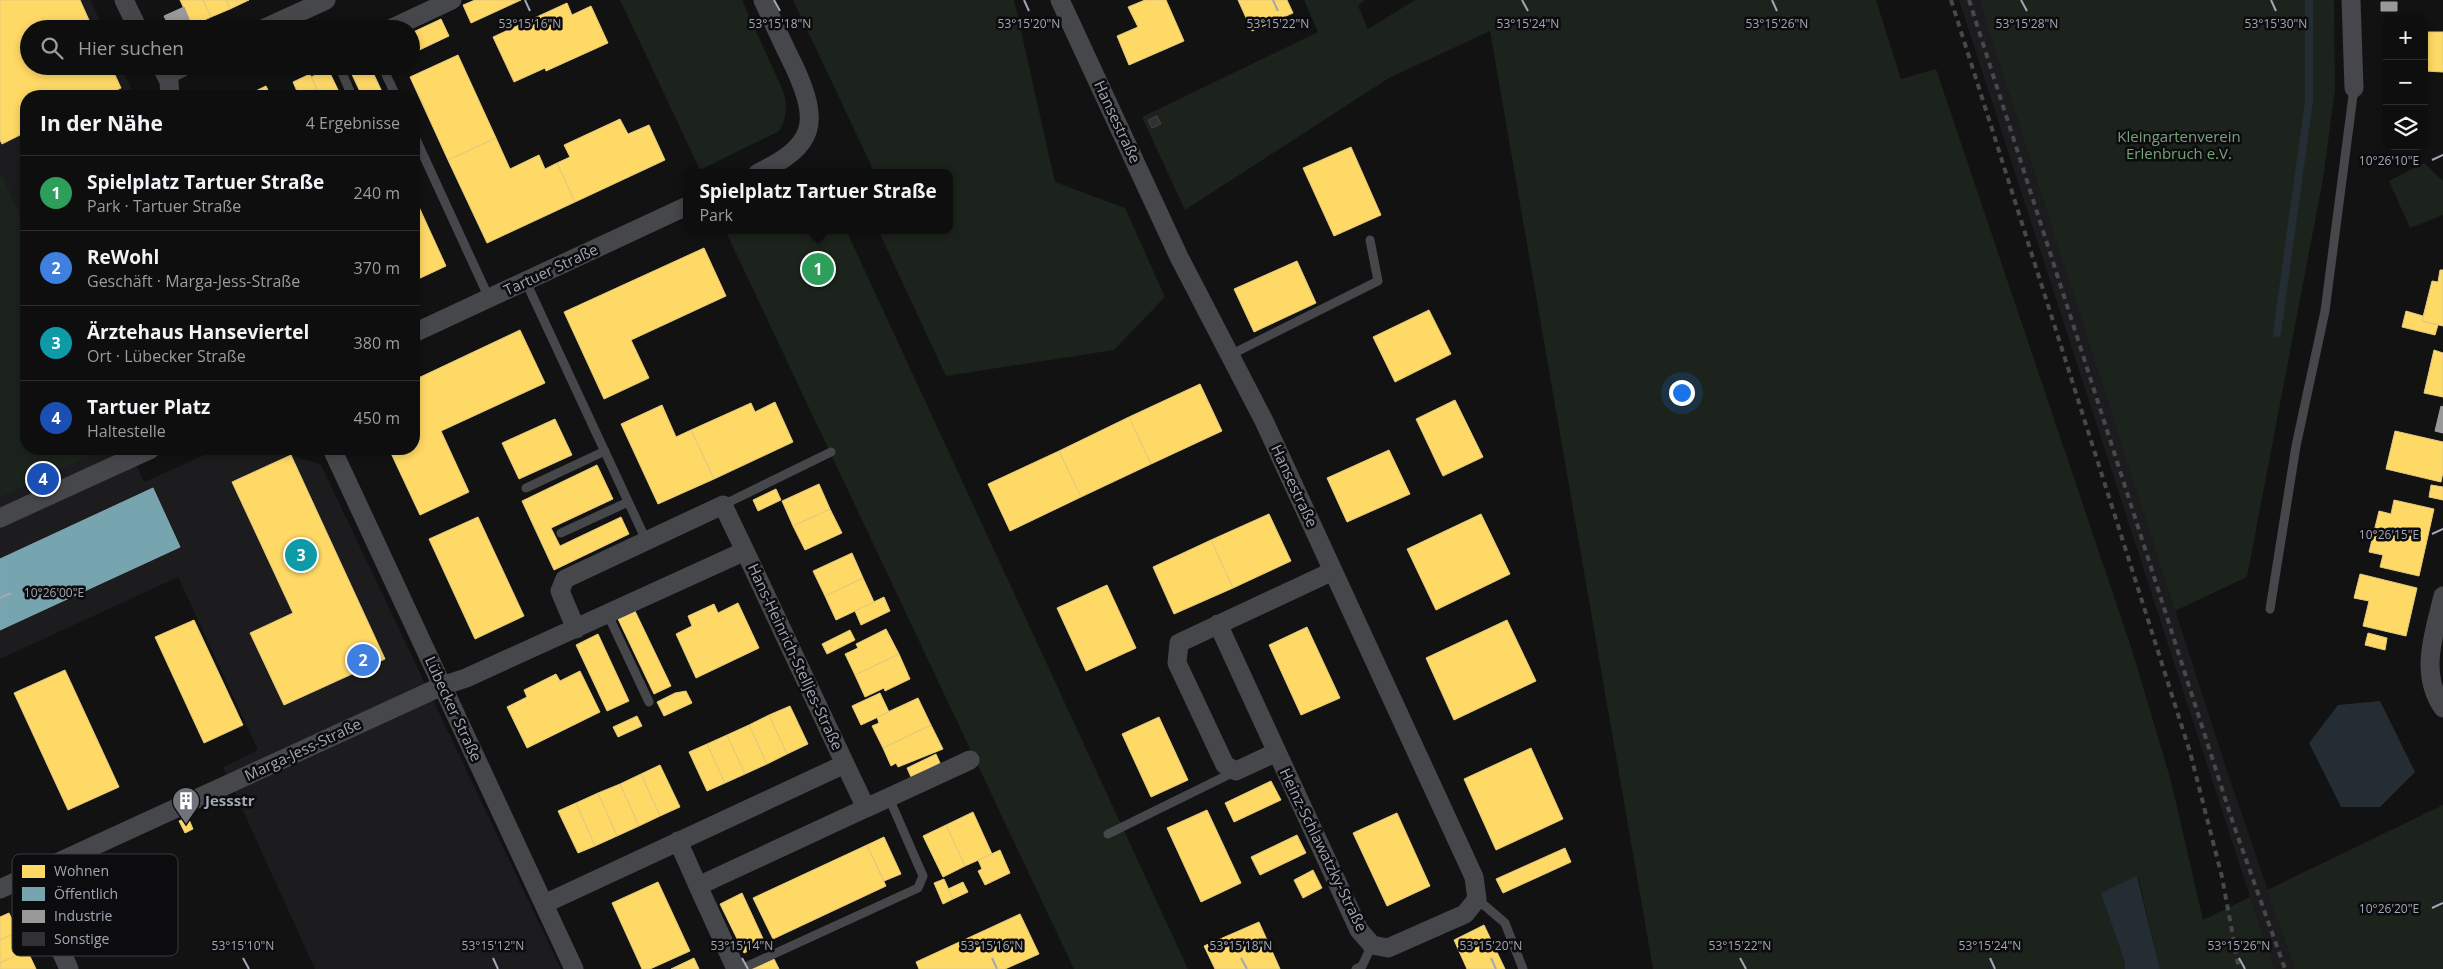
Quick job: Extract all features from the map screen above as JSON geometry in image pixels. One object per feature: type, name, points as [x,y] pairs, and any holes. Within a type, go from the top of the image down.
[{"type":"street","points":[[124,0],[134,20]]},
{"type":"street","points":[[299,20],[326,0]]},
{"type":"street","points":[[409,20],[452,0]]},
{"type":"street","points":[[763,0],[802,84],[809,101],[810,113],[807,132],[796,149],[779,163],[766,169]]},
{"type":"street","name":"Hansestraße","points":[[1060,0],[1180,257],[1264,421],[1474,877],[1477,899]]},
{"type":"street","points":[[2351,0],[2354,88]]},
{"type":"street","points":[[165,75],[169,90]]},
{"type":"street","name":"Tartuer Straße","points":[[420,329],[683,208]]},
{"type":"street","points":[[0,518],[138,455]]},
{"type":"street","name":"Lübecker Straße","points":[[335,455],[574,969]]},
{"type":"street","points":[[576,629],[560,591],[565,578],[723,504]]},
{"type":"street","name":"Hans-Heinrich-Stelljes-Straße","points":[[723,504],[866,808]]},
{"type":"street","name":"Hans-Heinrich-Stelljes-Straße","points":[[442,686],[466,678],[576,629],[745,551]]},
{"type":"street","points":[[1236,771],[1226,765],[1177,663],[1179,643],[1333,571]]},
{"type":"street","points":[[2443,596],[2429,658],[2430,678],[2437,699],[2443,708]]},
{"type":"street","name":"Heinz-Schlawatzky-Straße","points":[[1218,624],[1359,930],[1372,945],[1388,948],[1465,914],[1477,899]]},
{"type":"street","name":"Marga-Jess-Straße","points":[[76,854],[442,686]]},
{"type":"street","name":"Heinz-Schlawatzky-Straße","points":[[1236,771],[1277,752]]},
{"type":"street","points":[[698,886],[970,760]]},
{"type":"street","name":"Hans-Heinrich-Stelljes-Straße","points":[[544,904],[845,764]]},
{"type":"street","points":[[678,841],[736,969]]},
{"type":"street","name":"Marga-Jess-Straße","points":[[0,889],[12,883]]},
{"type":"street","points":[[63,956],[69,969]]},
{"type":"lane","points":[[342,75],[349,90]]},
{"type":"lane","points":[[386,75],[393,90]]},
{"type":"lane","points":[[2270,609],[2296,446],[2325,311],[2354,88]]},
{"type":"lane","points":[[420,147],[489,298]]},
{"type":"lane","points":[[1230,356],[1378,281],[1370,240]]},
{"type":"lane","points":[[526,282],[646,540]]},
{"type":"lane","points":[[526,488],[605,451]]},
{"type":"lane","points":[[723,504],[831,452]]},
{"type":"lane","points":[[561,533],[628,502]]},
{"type":"lane","points":[[608,614],[649,702]]},
{"type":"lane","points":[[1108,834],[1236,771]]},
{"type":"lane","points":[[742,969],[918,888],[923,876],[889,798]]},
{"type":"lane","points":[[1477,899],[1505,923],[1523,969]]},
{"type":"lane","name":"Heinz-Schlawatzky-Straße","points":[[1356,969],[1362,966],[1372,945]]},
{"type":"shaded area","points":[[0,0],[90,0],[100,20],[20,20],[20,75],[125,75],[132,90],[20,90],[20,455],[132,455],[144,482],[205,455],[291,455],[321,465],[561,969],[315,969],[223,767],[258,750],[178,577],[0,659]]},
{"type":"shaded area","points":[[1959,0],[1979,0],[2226,768],[2295,969],[2275,969],[2250,897]]},
{"type":"shaded area","points":[[2380,701],[2415,772],[2380,807],[2341,807],[2309,743],[2338,705]]},
{"type":"shaded area","points":[[2137,876],[2160,969],[2125,969],[2125,962],[2101,893]]},
{"type":"green space","points":[[620,0],[742,0],[784,93],[786,113],[784,122],[779,131],[700,169]]},
{"type":"green space","points":[[793,0],[1014,0],[1055,182],[1125,208],[1165,297],[1114,350],[946,376],[880,234],[953,234],[953,169],[872,169]]},
{"type":"green space","points":[[1304,0],[1365,0],[1358,6],[1368,29],[1415,0],[1876,0],[1901,79],[1936,69],[2132,650],[2171,781],[2203,920],[2250,897],[2275,969],[2160,969],[2138,876],[2125,969],[1653,969],[1490,31],[1389,78],[1185,210],[1142,117],[1318,32]]},
{"type":"green space","name":"Kleingartenverein Erlenbruch e.V.","points":[[1979,0],[2334,0],[2335,90],[2323,179],[2247,577],[2175,611]]},
{"type":"green space","points":[[2424,163],[2443,181],[2443,215],[2410,228],[2389,181]]},
{"type":"green space","points":[[0,172],[20,215],[20,455],[94,455],[0,497]]},
{"type":"green space","points":[[727,234],[848,234],[1188,969],[1074,969]]},
{"type":"green space","points":[[2443,805],[2443,969],[2295,969],[2267,890]]},
{"type":"building: Wohnen","points":[[0,0],[80,0],[89,20],[20,20],[20,75],[115,75],[121,88],[117,90],[20,90],[20,135],[2,144],[0,140]]},
{"type":"building: Wohnen","points":[[180,0],[203,0],[211,17],[205,20],[189,20]]},
{"type":"building: Wohnen","points":[[203,0],[226,0],[230,9],[211,17]]},
{"type":"building: Wohnen","points":[[226,0],[249,0],[230,9]]},
{"type":"building: Wohnen","points":[[475,0],[521,0],[471,23],[463,5]]},
{"type":"building: Wohnen","points":[[1145,0],[1166,0],[1184,41],[1129,65],[1117,36],[1138,27],[1128,7]]},
{"type":"building: Wohnen","points":[[1238,0],[1287,0],[1293,13],[1252,31]]},
{"type":"building: Wohnen","points":[[567,3],[572,15],[591,6],[608,43],[546,71],[545,68],[514,82],[493,37]]},
{"type":"building: Wohnen","points":[[441,19],[449,36],[420,50],[420,29]]},
{"type":"building: Wohnen","points":[[2428,32],[2443,32],[2443,72],[2428,71]]},
{"type":"building: Wohnen","points":[[458,55],[496,138],[448,160],[420,99],[420,90],[416,90],[410,77],[420,75],[420,72]]},
{"type":"building: Wohnen","points":[[310,75],[317,90],[296,90],[293,82]]},
{"type":"building: Wohnen","points":[[315,75],[331,75],[338,90],[317,90],[311,77]]},
{"type":"building: Wohnen","points":[[352,75],[374,75],[381,90],[359,90]]},
{"type":"building: Wohnen","points":[[266,86],[268,90],[258,90]]},
{"type":"building: Wohnen","points":[[620,119],[628,134],[649,125],[665,160],[575,202],[557,163],[570,157],[564,145]]},
{"type":"building: Wohnen","points":[[496,138],[510,169],[539,155],[545,169],[557,163],[575,202],[487,243],[448,160]]},
{"type":"building: Wohnen","points":[[1351,147],[1381,215],[1334,236],[1303,168]]},
{"type":"building: Wohnen","points":[[420,209],[446,266],[420,278]]},
{"type":"building: Wohnen","points":[[704,248],[726,296],[631,340],[649,378],[604,399],[564,312]]},
{"type":"building: Wohnen","points":[[1297,261],[1316,303],[1254,332],[1234,289]]},
{"type":"building: Wohnen","points":[[2440,270],[2443,270],[2443,326],[2422,321],[2432,281],[2438,282]]},
{"type":"building: Wohnen","points":[[1429,310],[1451,354],[1395,382],[1373,337]]},
{"type":"building: Wohnen","points":[[2406,311],[2423,316],[2422,321],[2438,325],[2435,335],[2402,327]]},
{"type":"building: Wohnen","points":[[520,330],[545,383],[441,431],[469,492],[420,515],[392,455],[420,455],[420,377]]},
{"type":"building: Wohnen","points":[[2434,350],[2443,353],[2443,397],[2424,393]]},
{"type":"building: Wohnen","points":[[1200,384],[1222,431],[1151,464],[1129,417]]},
{"type":"building: Wohnen","points":[[1455,400],[1483,457],[1443,476],[1416,419]]},
{"type":"building: Wohnen","points":[[775,402],[793,442],[714,479],[691,430],[751,403],[755,412]]},
{"type":"building: Wohnen","points":[[662,405],[676,437],[691,430],[714,479],[658,504],[621,424]]},
{"type":"building: Wohnen","points":[[1129,417],[1151,464],[1081,497],[1059,451]]},
{"type":"building: Wohnen","points":[[555,419],[572,455],[519,479],[502,443]]},
{"type":"building: Wohnen","points":[[2395,431],[2443,442],[2441,482],[2386,469]]},
{"type":"building: Wohnen","points":[[1389,450],[1410,494],[1347,522],[1327,478]]},
{"type":"building: Wohnen","points":[[1059,451],[1081,497],[1010,531],[988,484]]},
{"type":"building: Wohnen","points":[[291,455],[385,659],[284,705],[250,633],[293,613],[232,482]]},
{"type":"building: Wohnen","points":[[597,465],[613,499],[551,528],[560,546],[621,517],[629,534],[554,570],[522,501]]},
{"type":"building: Wohnen","points":[[819,484],[830,509],[793,526],[782,501]]},
{"type":"building: Wohnen","points":[[2431,485],[2443,487],[2443,500],[2429,497]]},
{"type":"building: Wohnen","points":[[776,489],[781,500],[758,511],[753,500]]},
{"type":"building: Wohnen","points":[[2394,500],[2434,509],[2419,576],[2380,567],[2383,555],[2369,552],[2379,511],[2391,514]]},
{"type":"building: Wohnen","points":[[830,509],[842,533],[805,550],[793,526]]},
{"type":"building: Wohnen","points":[[1269,514],[1291,561],[1233,588],[1211,540]]},
{"type":"building: Wohnen","points":[[1481,514],[1510,574],[1436,610],[1407,549]]},
{"type":"building: Wohnen","points":[[478,517],[524,616],[475,639],[429,539]]},
{"type":"building: Wohnen","points":[[1211,540],[1233,588],[1174,614],[1153,567]]},
{"type":"building: Wohnen","points":[[852,553],[863,578],[825,596],[813,571]]},
{"type":"building: Wohnen","points":[[2360,574],[2417,588],[2406,636],[2363,626],[2369,601],[2354,598]]},
{"type":"building: Wohnen","points":[[863,578],[874,602],[836,620],[825,596]]},
{"type":"building: Wohnen","points":[[1107,585],[1136,648],[1086,671],[1057,608]]},
{"type":"building: Wohnen","points":[[884,597],[890,611],[861,625],[855,611]]},
{"type":"building: Wohnen","points":[[738,603],[759,648],[696,678],[676,634],[692,626],[688,616],[714,604],[718,613]]},
{"type":"building: Wohnen","points":[[635,611],[671,686],[654,694],[618,619]]},
{"type":"building: Wohnen","points":[[194,620],[243,725],[204,743],[155,637]]},
{"type":"building: Wohnen","points":[[1507,620],[1536,681],[1454,720],[1426,658]]},
{"type":"building: Wohnen","points":[[1307,627],[1340,698],[1301,715],[1269,645]]},
{"type":"building: Wohnen","points":[[886,629],[899,654],[855,675],[845,654],[858,648],[856,644]]},
{"type":"building: Wohnen","points":[[850,630],[855,640],[827,654],[822,644]]},
{"type":"building: Wohnen","points":[[2368,633],[2387,638],[2385,650],[2365,645]]},
{"type":"building: Wohnen","points":[[598,634],[629,701],[607,711],[576,645]]},
{"type":"building: Wohnen","points":[[899,654],[910,679],[885,691],[884,688],[865,697],[855,675]]},
{"type":"building: Wohnen","points":[[65,670],[119,787],[68,810],[14,693]]},
{"type":"building: Wohnen","points":[[580,671],[600,712],[527,748],[507,707],[527,697],[524,690],[556,674],[560,681]]},
{"type":"building: Wohnen","points":[[686,691],[692,703],[664,716],[657,702],[675,693]]},
{"type":"building: Wohnen","points":[[880,693],[889,712],[861,725],[852,706]]},
{"type":"building: Wohnen","points":[[918,698],[931,725],[883,748],[872,726],[879,723],[877,717]]},
{"type":"building: Wohnen","points":[[790,706],[808,744],[787,754],[769,715]]},
{"type":"building: Wohnen","points":[[769,715],[787,754],[767,764],[749,725]]},
{"type":"building: Wohnen","points":[[637,716],[642,726],[618,737],[613,727]]},
{"type":"building: Wohnen","points":[[1159,717],[1188,780],[1151,797],[1122,734]]},
{"type":"building: Wohnen","points":[[749,725],[767,764],[745,774],[727,735]]},
{"type":"building: Wohnen","points":[[931,725],[943,749],[898,767],[896,763],[891,766],[883,748]]},
{"type":"building: Wohnen","points":[[727,735],[745,774],[725,783],[707,744]]},
{"type":"building: Wohnen","points":[[707,744],[725,783],[707,791],[689,752]]},
{"type":"building: Wohnen","points":[[1531,748],[1563,819],[1496,850],[1464,779]]},
{"type":"building: Wohnen","points":[[936,754],[940,763],[911,777],[907,768]]},
{"type":"building: Wohnen","points":[[660,765],[680,807],[660,816],[641,774]]},
{"type":"building: Wohnen","points":[[641,774],[660,816],[639,826],[620,784]]},
{"type":"building: Wohnen","points":[[1271,781],[1281,800],[1234,822],[1225,803]]},
{"type":"building: Wohnen","points":[[620,784],[639,826],[617,836],[598,793]]},
{"type":"building: Wohnen","points":[[598,793],[617,836],[595,846],[576,803]]},
{"type":"building: Wohnen","points":[[576,803],[595,846],[578,853],[558,811]]},
{"type":"building: Wohnen","points":[[1207,810],[1241,883],[1201,902],[1167,828]]},
{"type":"building: Wohnen","points":[[973,812],[992,854],[965,866],[946,825]]},
{"type":"building: Wohnen","points":[[1397,813],[1430,886],[1387,906],[1353,833]]},
{"type":"building: Wohnen","name":"Jessstr","points":[[188,817],[193,829],[185,833],[179,821]]},
{"type":"building: Wohnen","points":[[946,825],[965,866],[943,877],[923,836]]},
{"type":"building: Wohnen","points":[[1297,835],[1306,853],[1260,875],[1251,857]]},
{"type":"building: Wohnen","points":[[884,837],[901,874],[884,881],[867,845]]},
{"type":"building: Wohnen","points":[[867,845],[886,886],[773,939],[753,898]]},
{"type":"building: Wohnen","points":[[1565,848],[1571,862],[1503,893],[1496,879]]},
{"type":"building: Wohnen","points":[[1000,850],[1010,873],[985,885],[978,871],[982,869],[978,860]]},
{"type":"building: Wohnen","points":[[1313,870],[1322,888],[1303,898],[1294,880]]},
{"type":"building: Wohnen","points":[[944,879],[953,899],[943,904],[934,883]]},
{"type":"building: Wohnen","points":[[658,882],[690,951],[650,969],[642,969],[612,903]]},
{"type":"building: Wohnen","points":[[963,882],[968,892],[953,899],[948,889]]},
{"type":"building: Wohnen","points":[[742,893],[765,943],[744,953],[720,904]]},
{"type":"building: Wohnen","points":[[9,913],[12,919],[12,935],[0,940],[0,917]]},
{"type":"building: Wohnen","points":[[1020,914],[1039,954],[1005,969],[919,969],[916,962]]},
{"type":"building: Wohnen","points":[[1259,922],[1280,969],[1215,969],[1204,946]]},
{"type":"building: Wohnen","points":[[1484,925],[1505,969],[1467,969],[1454,940]]},
{"type":"building: Wohnen","points":[[12,935],[12,956],[15,956],[0,963],[0,940]]},
{"type":"building: Wohnen","points":[[15,956],[30,956],[36,969],[0,969],[0,963]]},
{"type":"building: Wohnen","points":[[694,958],[699,969],[671,969]]},
{"type":"building: Wohnen","points":[[774,959],[779,969],[752,969]]},
{"type":"building: Öffentlich","points":[[153,488],[180,547],[0,630],[0,559]]},
{"type":"building: Industrie","points":[[2381,2],[2397,2],[2397,11],[2381,11]]},
{"type":"building: Industrie","points":[[184,7],[189,20],[166,20],[164,16]]},
{"type":"building: Industrie","points":[[2441,406],[2443,407],[2443,433],[2435,431]]},
{"type":"building: Sonstige","points":[[1157,116],[1161,124],[1152,128],[1148,120]]},
{"type":"waterway","points":[[2277,333],[2309,101],[2309,0]]},
{"type":"railway","points":[[1951,0],[2190,752],[2222,877],[2239,969]]},
{"type":"railway","points":[[1969,0],[2233,823],[2285,969]]},
{"type":"place","name":"Spielplatz Tartuer Straße","points":[[818,269]]},
{"type":"place","name":"Tartuer Platz","points":[[43,479]]},
{"type":"place","name":"Ärztehaus Hanseviertel","points":[[301,555]]},
{"type":"place","name":"ReWohl","points":[[363,660]]},
{"type":"place","name":"Jessstr","points":[[186,825]]}]
